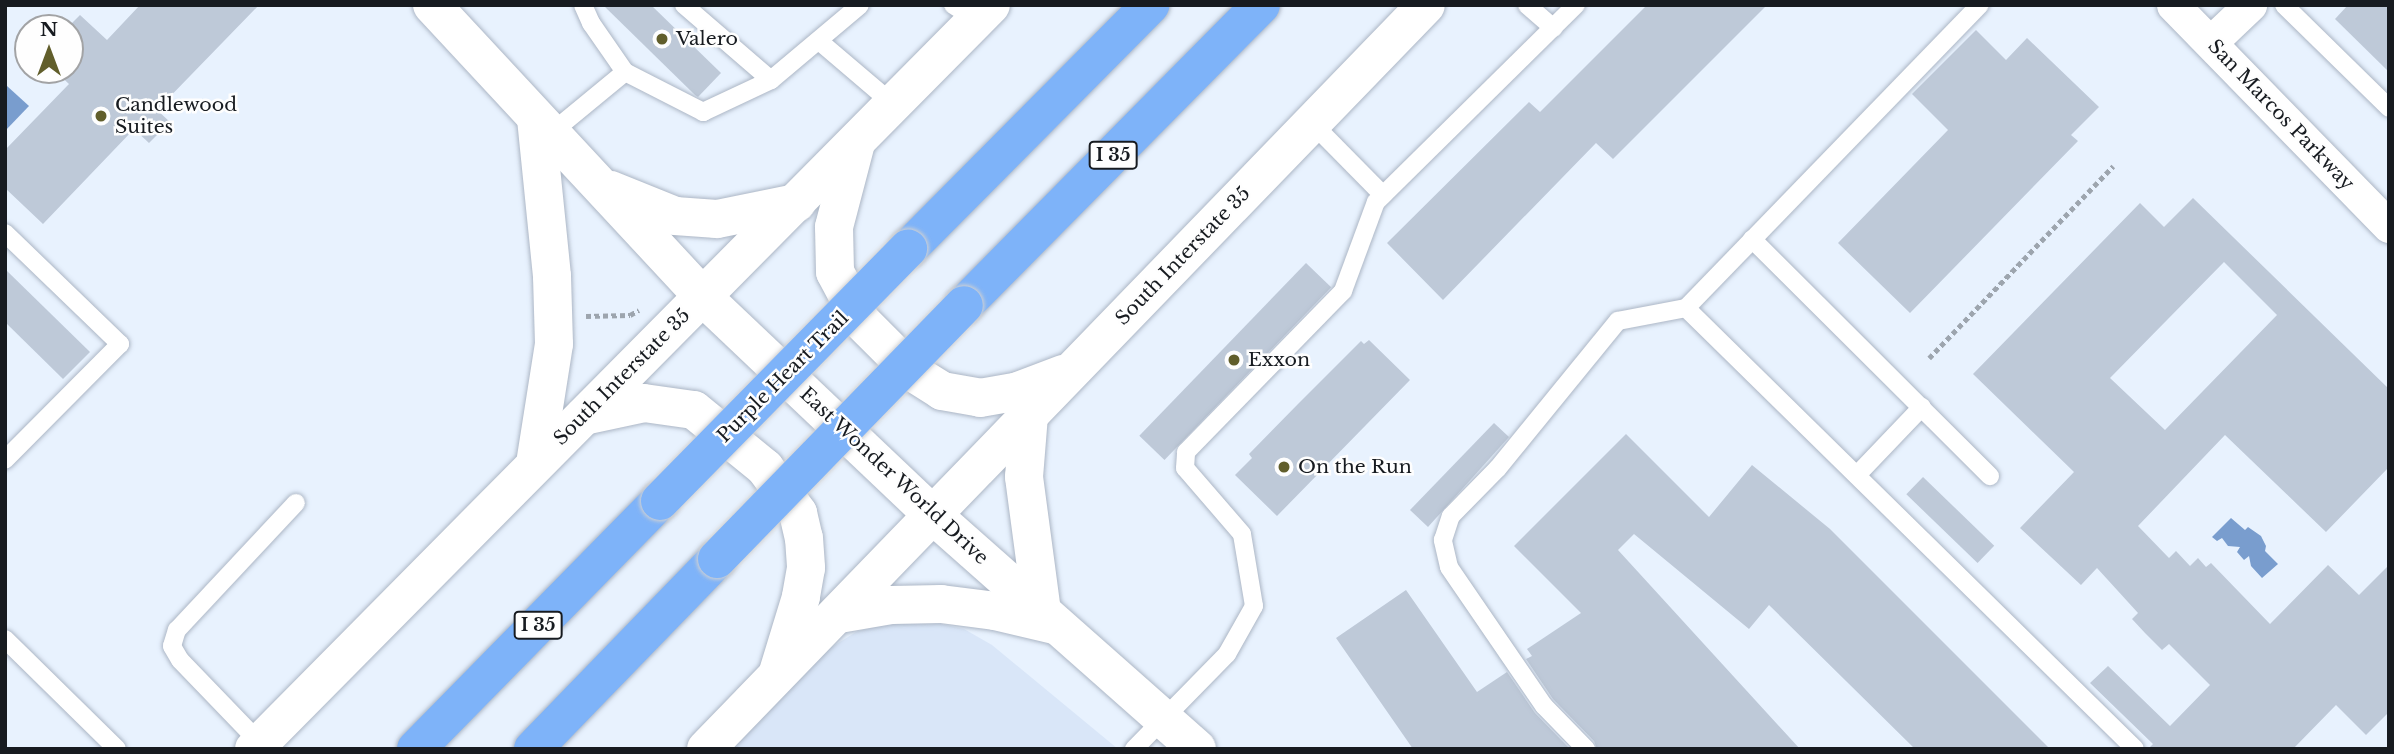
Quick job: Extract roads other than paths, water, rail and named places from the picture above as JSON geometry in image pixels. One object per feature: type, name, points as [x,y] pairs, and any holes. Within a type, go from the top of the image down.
[{"type":"highway","name":"Purple Heart Trail","points":[[416,749],[1150,5]]},
{"type":"highway","name":"I 35","points":[[533,749],[964,305],[1261,5]]},
{"type":"main road","name":"East Wonder World Drive","points":[[432,5],[702,296],[934,516],[1197,749]]},
{"type":"main road","name":"South Interstate 35","points":[[706,749],[1426,5]]},
{"type":"main road","name":"South Interstate 35","points":[[257,746],[893,104],[974,10]]},
{"type":"main road","points":[[535,464],[554,344],[544,125]]},
{"type":"main road","points":[[856,141],[834,227],[835,272],[861,321],[912,372],[942,391],[980,398],[1018,391],[1070,371]]},
{"type":"main road","points":[[603,187],[675,216],[717,219],[796,203]]},
{"type":"main road","points":[[584,416],[644,403],[694,410],[765,468],[798,513],[806,568],[801,597],[776,677]]},
{"type":"main road","points":[[839,614],[891,605],[942,604],[1050,619],[1024,477],[1029,415]]},
{"type":"street","name":"San Marcos Parkway","points":[[2173,5],[2389,226]]},
{"type":"street","points":[[2211,42],[2250,5]]},
{"type":"lane","points":[[583,5],[590,23],[625,72],[703,112],[771,80],[860,5]]},
{"type":"lane","points":[[684,5],[771,80]]},
{"type":"lane","points":[[1527,5],[1553,28]]},
{"type":"lane","points":[[1134,749],[1227,654],[1254,606],[1242,534],[1185,468],[1186,452],[1343,291],[1376,202],[1576,5]]},
{"type":"lane","points":[[1586,749],[1544,706],[1449,567],[1443,540],[1451,516],[1499,468],[1618,321],[1686,308],[1980,5]]},
{"type":"lane","points":[[2284,5],[2389,108]]},
{"type":"lane","points":[[819,41],[893,104]]},
{"type":"lane","points":[[544,125],[625,72]]},
{"type":"lane","points":[[1312,123],[1383,195]]},
{"type":"lane","points":[[5,233],[120,344],[5,460]]},
{"type":"lane","points":[[1752,239],[1990,476]]},
{"type":"lane","points":[[1686,308],[2135,749]]},
{"type":"lane","points":[[1857,475],[1922,407]]},
{"type":"lane","points":[[257,746],[180,660],[172,646],[177,630],[296,503]]},
{"type":"lane","points":[[5,639],[117,749]]},
{"type":"water","points":[[7,86],[29,106],[5,131],[5,88]]},
{"type":"water","points":[[2231,518],[2245,530],[2248,527],[2261,536],[2266,546],[2265,551],[2278,564],[2262,578],[2251,566],[2249,556],[2244,560],[2237,552],[2240,547],[2228,546],[2222,538],[2217,541],[2212,537]]},
{"type":"place","name":"Valero","points":[[662,39]]},
{"type":"place","name":"Candlewood Suites","points":[[101,116]]},
{"type":"place","name":"Exxon","points":[[1234,360]]},
{"type":"place","name":"On the Run","points":[[1284,467]]}]
